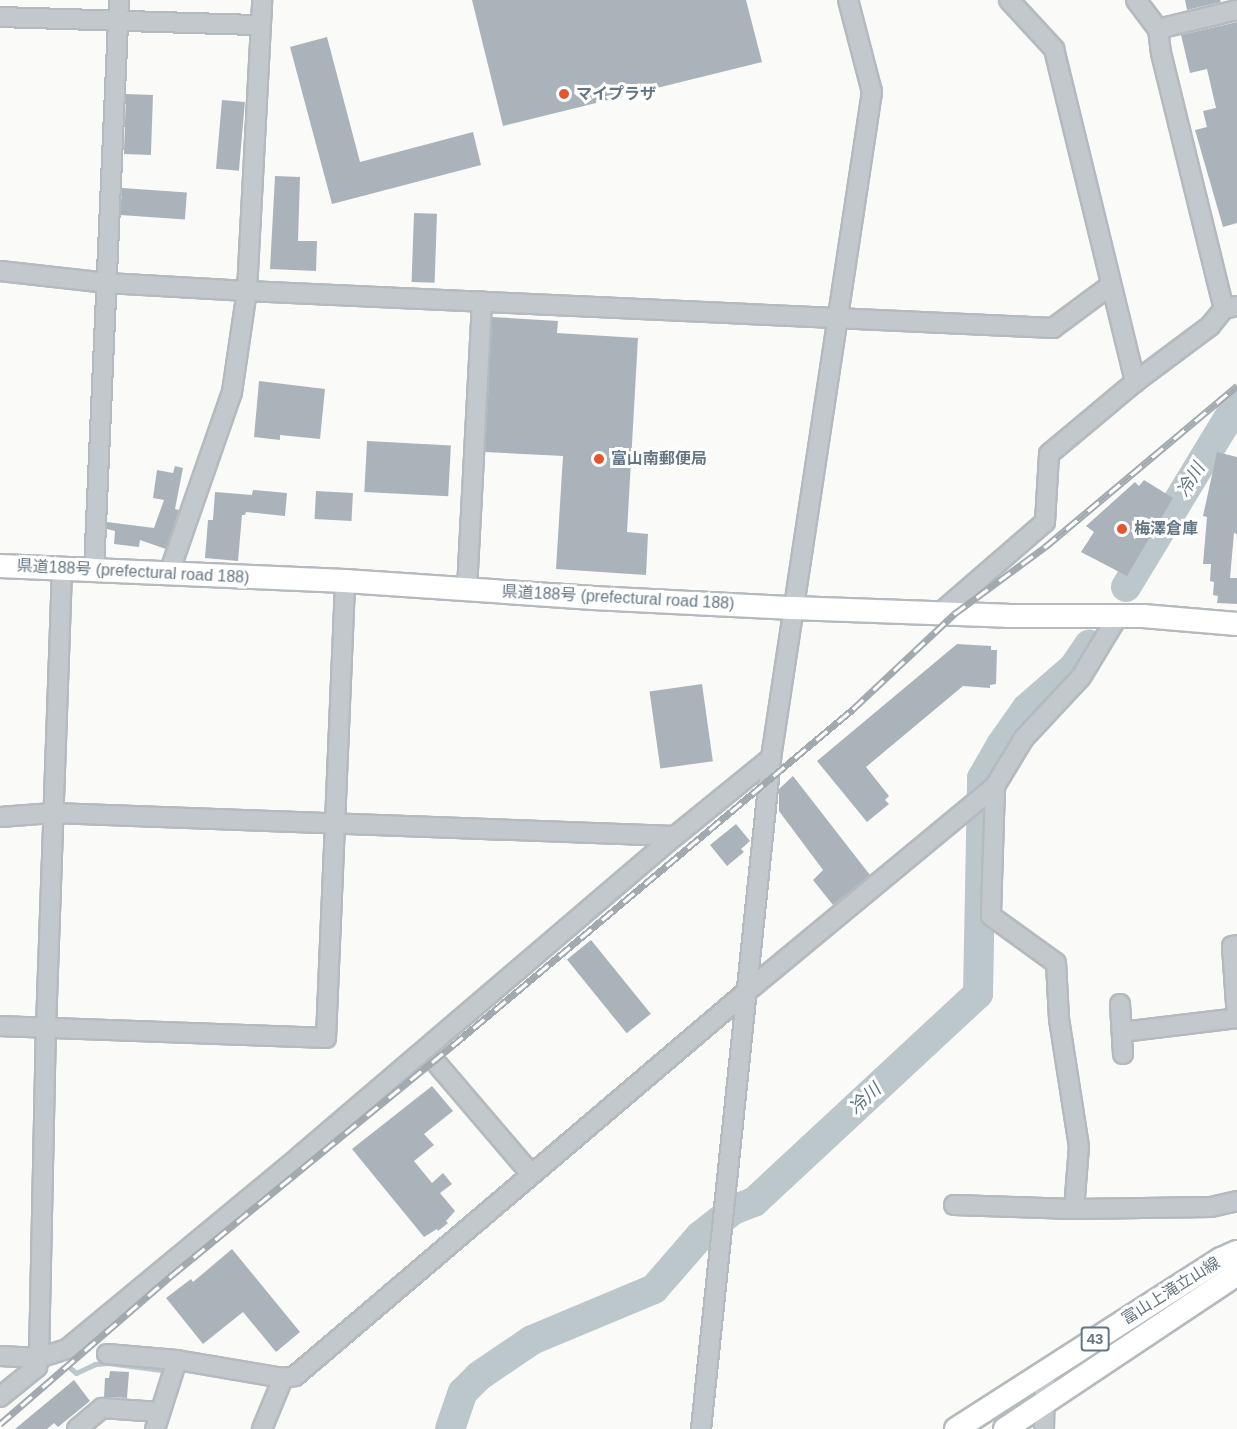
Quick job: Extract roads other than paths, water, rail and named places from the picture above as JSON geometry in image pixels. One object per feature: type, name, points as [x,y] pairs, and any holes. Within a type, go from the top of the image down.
[{"type":"main road","name":"県道188号 (prefectural road 188)","points":[[0,566],[345,581],[793,608],[1118,616],[1237,624]]},
{"type":"main road","name":"富山上滝立山線","points":[[956,1429],[1221,1258],[1237,1252]]},
{"type":"main road","name":"富山上滝立山線","points":[[1005,1429],[1237,1274]]},
{"type":"street","points":[[94,570],[119,0]]},
{"type":"street","points":[[169,573],[232,392],[247,291],[262,0]]},
{"type":"street","points":[[701,1429],[771,758],[872,92],[849,0]]},
{"type":"street","points":[[1009,0],[1054,49],[1135,382]]},
{"type":"street","points":[[940,613],[1045,522],[1049,454],[1135,382],[1231,308],[1161,53],[1158,29],[1136,0]]},
{"type":"street","points":[[1158,29],[1237,10]]},
{"type":"street","points":[[0,17],[261,25]]},
{"type":"street","points":[[0,271],[107,283],[247,291],[1053,328],[1110,286]]},
{"type":"street","points":[[467,589],[482,301]]},
{"type":"street","points":[[0,1397],[37,1367],[39,1358],[46,1028],[62,569]]},
{"type":"street","points":[[0,1026],[326,1038],[333,824],[345,581]]},
{"type":"street","points":[[107,1354],[177,1360],[283,1378],[295,1376],[745,993],[995,786],[1024,738],[1081,677],[1118,616]]},
{"type":"street","points":[[0,1356],[39,1358],[67,1349],[300,1156],[675,836],[771,758]]},
{"type":"street","points":[[995,786],[992,916],[1056,963],[1059,1019],[1079,1146],[1074,1209]]},
{"type":"street","points":[[0,817],[53,813],[675,836]]},
{"type":"street","points":[[1122,1032],[1237,1018],[1232,946],[1237,945]]},
{"type":"street","points":[[1120,1004],[1123,1054]]},
{"type":"street","points":[[438,1065],[531,1174]]},
{"type":"street","points":[[954,1205],[1074,1209],[1210,1207],[1237,1201]]},
{"type":"street","points":[[77,1429],[102,1408],[157,1420],[177,1360]]},
{"type":"street","points":[[1044,1429],[1046,1370]]},
{"type":"street","points":[[262,1429],[283,1378]]},
{"type":"waterway","name":"冷川","points":[[1126,587],[1237,404]]},
{"type":"waterway","name":"冷川","points":[[450,1429],[463,1392],[479,1376],[532,1340],[654,1289],[700,1236],[733,1210],[754,1202],[978,994],[982,778],[1001,745],[1027,708],[1074,667],[1089,645]]},
{"type":"waterway","points":[[69,1367],[76,1373],[95,1364],[108,1363],[168,1371]]},
{"type":"railway","points":[[0,1424],[172,1275],[452,1046],[853,709],[954,614],[1045,547],[1237,386]]},
{"type":"place","name":"マイプラザ","points":[[564,94]]},
{"type":"place","name":"富山南郵便局","points":[[599,459]]},
{"type":"place","name":"梅澤倉庫","points":[[1122,529]]}]
